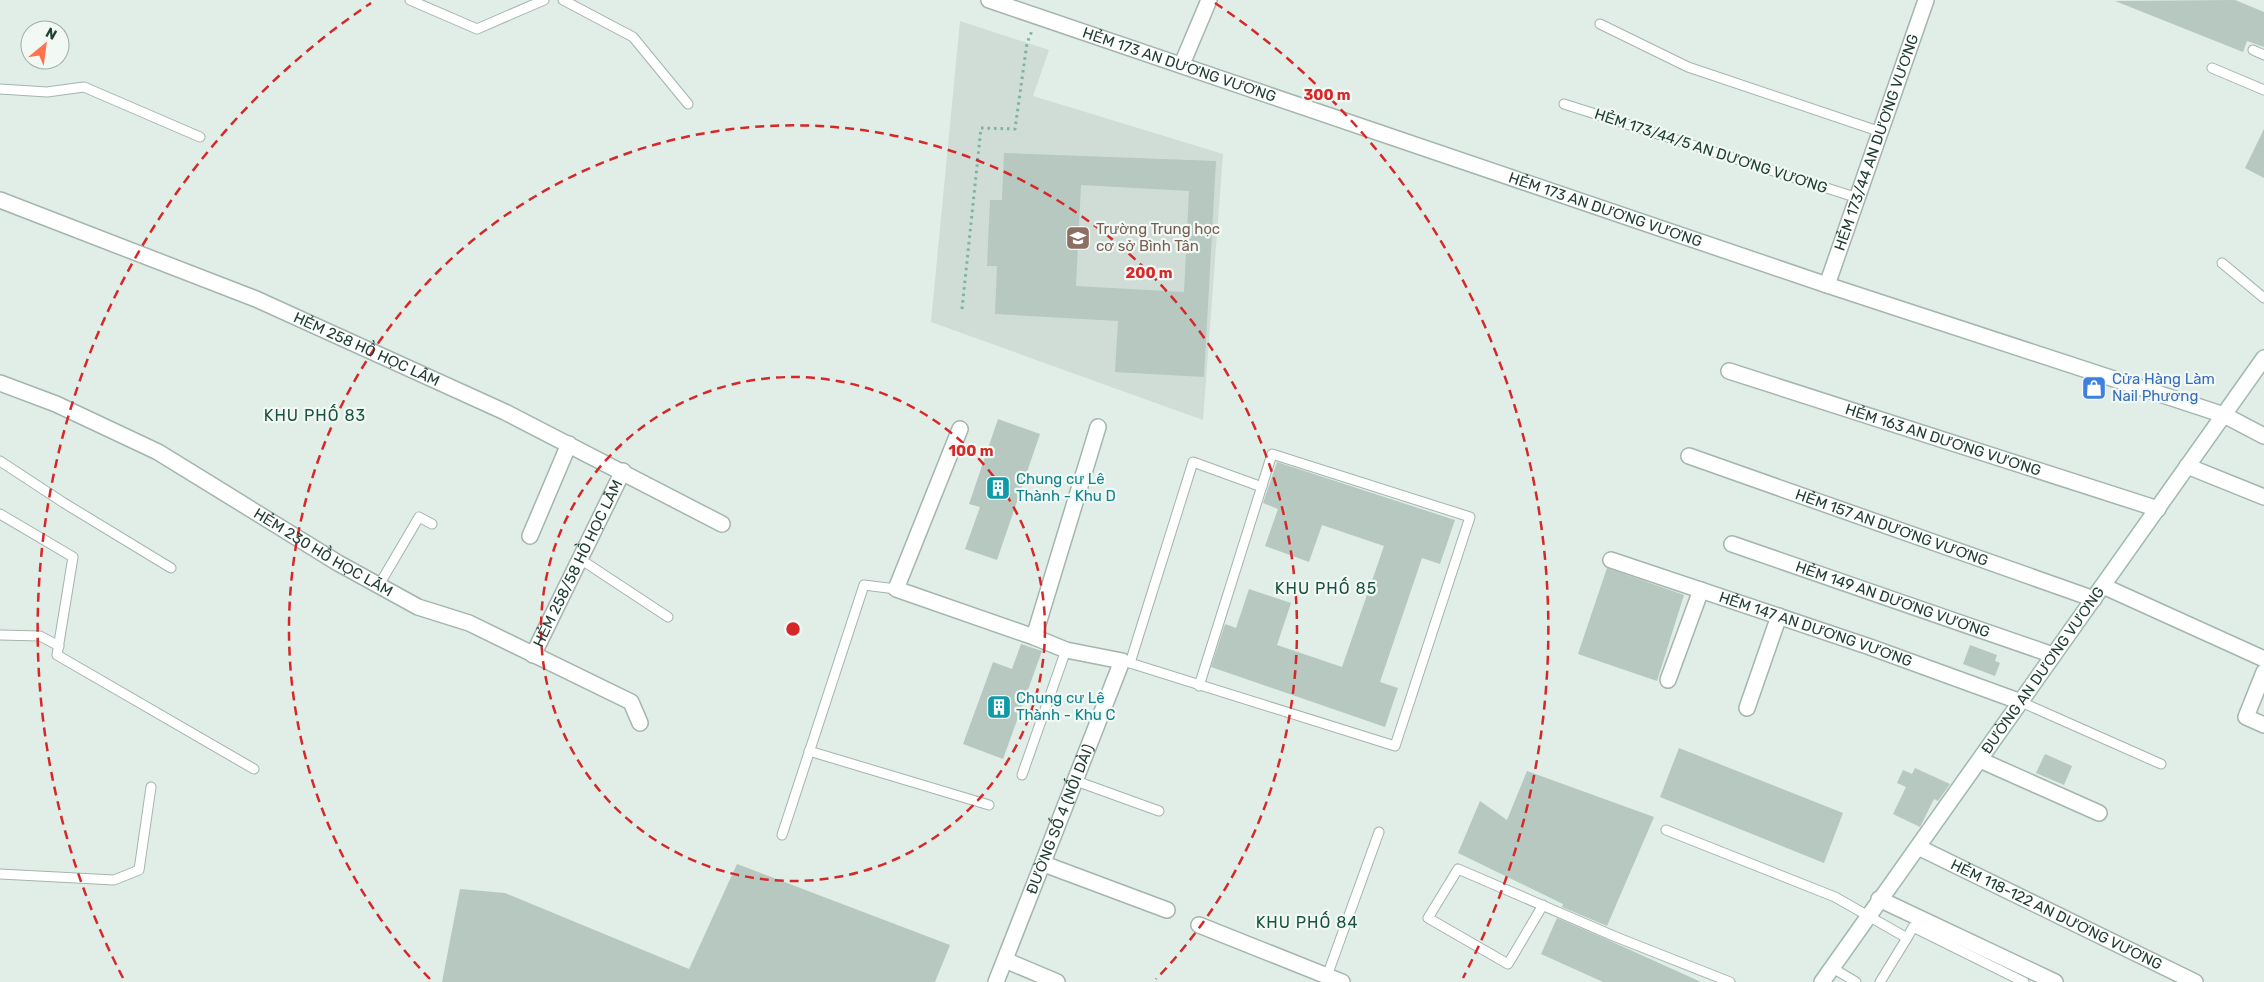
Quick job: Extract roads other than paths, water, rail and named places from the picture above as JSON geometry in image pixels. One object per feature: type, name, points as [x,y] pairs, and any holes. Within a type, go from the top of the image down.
[{"type":"street","name":"HẺM 173 AN DƯƠNG VƯƠNG","points":[[989,0],[1182,64],[1827,285],[2224,415],[2264,436]]},
{"type":"street","points":[[1182,64],[1208,0]]},
{"type":"street","name":"HẺM 173/44 AN DƯƠNG VƯƠNG","points":[[1827,285],[1926,0]]},
{"type":"street","name":"HẺM 258 HỒ HỌC LÃM","points":[[0,200],[256,299],[505,412],[623,471],[722,524]]},
{"type":"street","name":"ĐƯỜNG AN DƯƠNG VƯƠNG","points":[[1822,982],[1867,915],[1918,848],[2264,358]]},
{"type":"street","name":"HẺM 163 AN DƯƠNG VƯƠNG","points":[[1729,371],[2158,509]]},
{"type":"street","name":"HẺM 230 HỒ HỌC LÃM","points":[[0,383],[56,404],[158,452],[338,563],[418,608],[469,623],[631,702],[640,722]]},
{"type":"street","points":[[1034,637],[1098,427]]},
{"type":"street","points":[[960,429],[896,589],[1066,650],[1126,662]]},
{"type":"street","points":[[530,536],[568,444]]},
{"type":"street","name":"HẺM 157 AN DƯƠNG VƯƠNG","points":[[1689,456],[2094,599]]},
{"type":"street","points":[[2187,466],[2264,497]]},
{"type":"street","name":"HẺM 258/58 HỒ HỌC LÃM","points":[[533,655],[623,471]]},
{"type":"street","name":"HẺM 149 AN DƯƠNG VƯƠNG","points":[[1732,544],[2053,656]]},
{"type":"street","name":"HẺM 147 AN DƯƠNG VƯƠNG","points":[[1611,560],[1870,646],[2021,702]]},
{"type":"street","points":[[2103,586],[2264,659]]},
{"type":"street","points":[[1668,680],[1701,590]]},
{"type":"street","points":[[1747,708],[1779,616]]},
{"type":"street","name":"ĐƯỜNG SỐ 4 (NỐI DÀI)","points":[[996,982],[1076,781],[1126,662]]},
{"type":"street","points":[[2264,672],[2246,716],[2264,725]]},
{"type":"street","points":[[1980,760],[2099,813]]},
{"type":"street","name":"HẺM 118-122 AN DƯƠNG VƯƠNG","points":[[1918,848],[2195,982]]},
{"type":"street","points":[[1044,864],[1167,910]]},
{"type":"street","points":[[1879,899],[2055,982]]},
{"type":"street","points":[[1199,925],[1342,982]]},
{"type":"street","points":[[1005,960],[1057,982]]},
{"type":"lane","points":[[410,0],[477,29],[544,0]]},
{"type":"lane","points":[[563,0],[633,37],[688,104]]},
{"type":"lane","points":[[1600,24],[1688,67],[1881,132]]},
{"type":"lane","points":[[2254,50],[2264,55]]},
{"type":"lane","points":[[2212,68],[2264,90]]},
{"type":"lane","points":[[0,89],[47,92],[84,87],[200,137]]},
{"type":"lane","name":"HẺM 173/44/5 AN DƯƠNG VƯƠNG","points":[[1564,104],[1858,198]]},
{"type":"lane","points":[[2222,263],[2264,298]]},
{"type":"lane","points":[[1199,686],[1262,487],[1272,454],[1470,517],[1395,746],[1199,686],[1126,662],[1193,462],[1262,487]]},
{"type":"lane","points":[[0,461],[170,568]]},
{"type":"lane","points":[[0,514],[73,557],[57,655],[254,769]]},
{"type":"lane","points":[[379,585],[419,517],[432,524]]},
{"type":"lane","points":[[580,559],[668,617]]},
{"type":"lane","points":[[782,835],[864,585],[896,589]]},
{"type":"lane","points":[[0,636],[40,636],[59,646]]},
{"type":"lane","points":[[1022,775],[1066,650]]},
{"type":"lane","points":[[2021,702],[2161,764]]},
{"type":"lane","points":[[809,751],[989,805]]},
{"type":"lane","points":[[1076,781],[1160,811]]},
{"type":"lane","points":[[0,874],[114,880],[139,870],[151,787]]},
{"type":"lane","points":[[1666,830],[1835,897],[1907,938]]},
{"type":"lane","points":[[1327,976],[1379,832]]},
{"type":"lane","points":[[1543,906],[1508,964],[1428,918],[1458,868],[1543,906],[1730,982]]},
{"type":"lane","points":[[1880,982],[1913,927],[2024,982]]},
{"type":"lane","points":[[1832,967],[1856,982]]},
{"type":"place","name":"Trường Trung học cơ sở Bình Tân","points":[[1078,238]]},
{"type":"place","name":"Cửa Hàng Làm Nail Phương","points":[[2094,388]]},
{"type":"place","name":"Chung cư Lê Thành - Khu D","points":[[998,488]]},
{"type":"place","name":"Chung cư Lê Thành - Khu C","points":[[999,707]]},
{"type":"district","name":"KHU PHỐ 83","points":[[315,415]]},
{"type":"district","name":"KHU PHỐ 85","points":[[1326,588]]},
{"type":"district","name":"KHU PHỐ 84","points":[[1307,922]]}]
